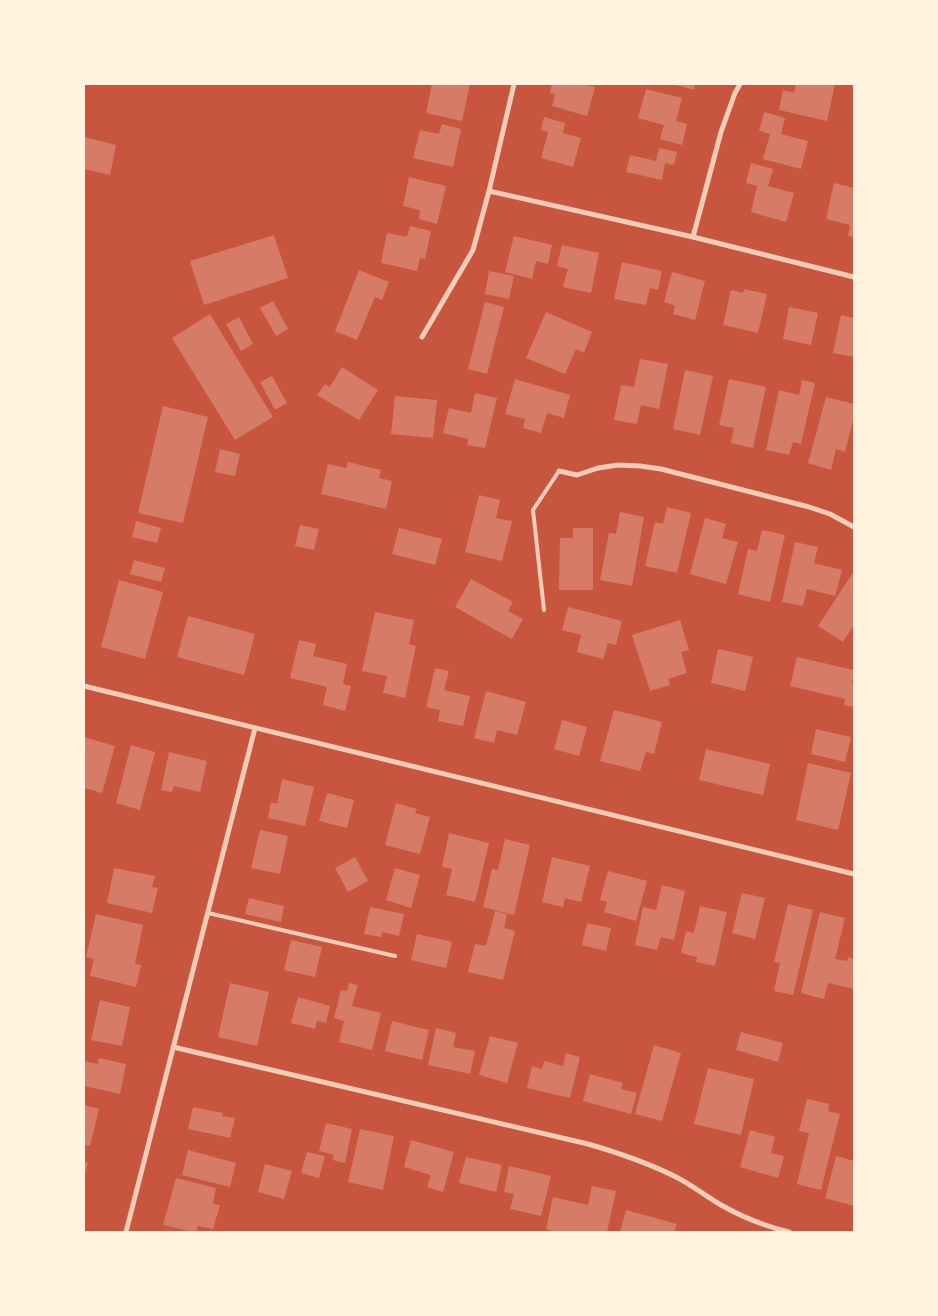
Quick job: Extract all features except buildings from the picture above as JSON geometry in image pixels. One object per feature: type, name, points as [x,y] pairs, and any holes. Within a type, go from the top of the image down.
[{"type":"street","points":[[422,337],[473,250],[514,84]]},
{"type":"street","points":[[693,237],[721,132],[740,84]]},
{"type":"street","points":[[489,191],[693,237],[854,277]]},
{"type":"street","points":[[559,471],[577,475],[598,468],[618,466],[647,467],[809,507],[830,514],[854,527]]},
{"type":"street","points":[[84,686],[854,874]]},
{"type":"street","points":[[126,1232],[255,728]]},
{"type":"street","points":[[173,1047],[597,1146],[657,1167],[740,1215],[788,1232]]},
{"type":"lane","points":[[544,610],[533,510],[559,471]]},
{"type":"lane","points":[[208,913],[395,956]]}]
